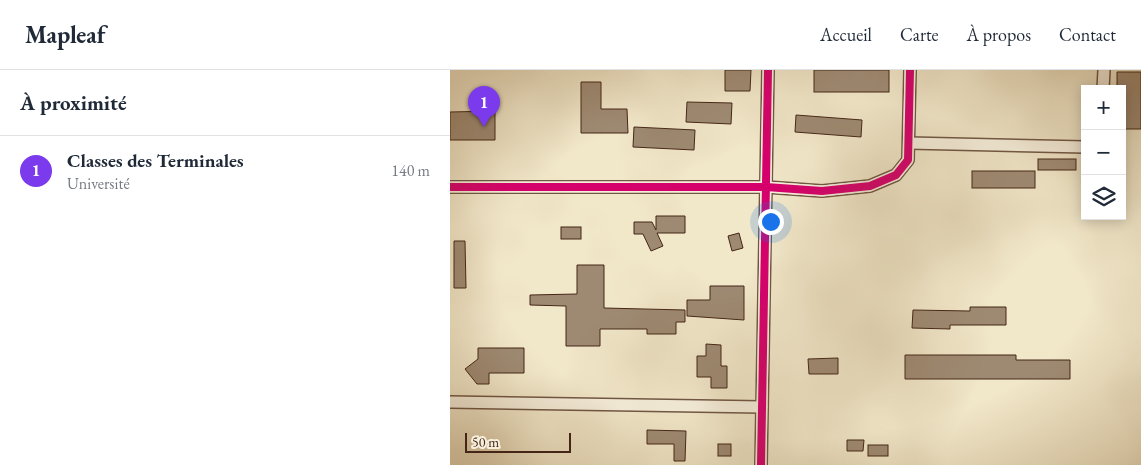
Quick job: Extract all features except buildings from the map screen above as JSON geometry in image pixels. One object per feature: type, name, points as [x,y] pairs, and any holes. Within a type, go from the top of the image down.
[{"type":"street","points":[[761,465],[768,70]]},
{"type":"street","points":[[450,187],[766,187],[822,192],[870,186],[896,175],[908,160],[910,70]]},
{"type":"street","points":[[1103,85],[1104,70]]},
{"type":"street","points":[[908,144],[1081,147]]},
{"type":"street","points":[[450,402],[762,406]]},
{"type":"cycle path","points":[[761,465],[768,70]]},
{"type":"cycle path","points":[[450,187],[766,187],[822,191],[870,186],[896,175],[908,160],[910,70]]},
{"type":"place","name":"Classes des Terminales","points":[[484,127]]}]
